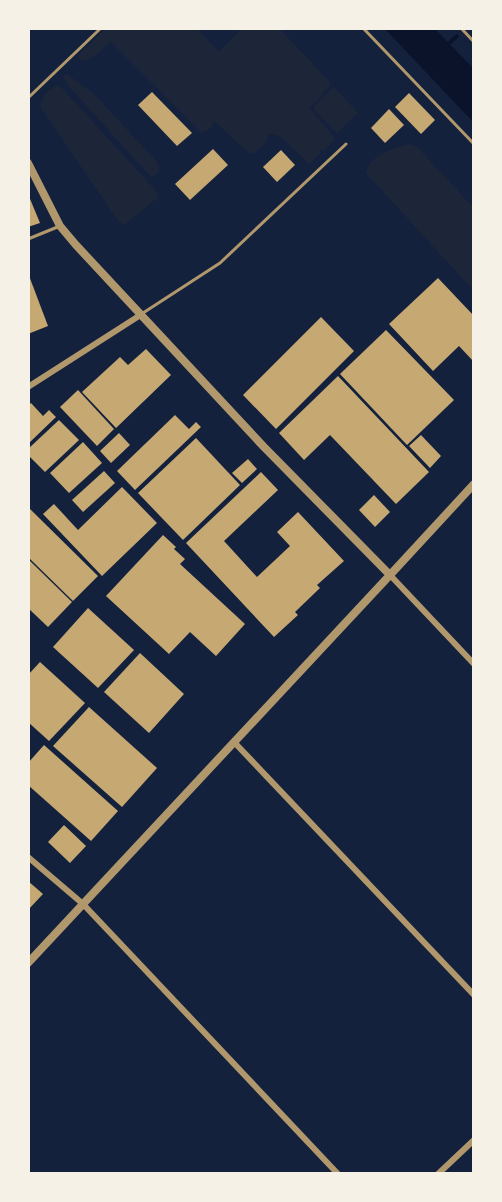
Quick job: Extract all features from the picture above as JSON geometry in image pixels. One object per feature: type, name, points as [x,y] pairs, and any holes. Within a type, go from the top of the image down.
[{"type":"street","points":[[28,163],[60,226],[264,447],[474,664]]},
{"type":"street","points":[[28,387],[142,314]]},
{"type":"street","points":[[28,963],[474,484]]},
{"type":"street","points":[[234,742],[474,995]]},
{"type":"street","points":[[28,857],[83,904],[338,1173]]},
{"type":"street","points":[[438,1173],[474,1140]]},
{"type":"lane","points":[[28,98],[101,28]]},
{"type":"lane","points":[[363,28],[474,144]]},
{"type":"lane","points":[[461,28],[474,42]]},
{"type":"lane","points":[[142,314],[220,263],[346,144]]},
{"type":"lane","points":[[28,238],[60,226]]},
{"type":"shaded area","points":[[106,28],[197,29],[219,52],[241,29],[280,29],[330,82],[330,86],[310,108],[334,137],[334,141],[325,150],[320,150],[311,163],[308,163],[277,135],[269,134],[262,147],[250,154],[214,121],[212,127],[202,133],[111,42],[91,58],[82,61],[78,58],[79,54]]},
{"type":"shaded area","points":[[385,29],[435,29],[473,68],[473,122]]},
{"type":"shaded area","points":[[67,74],[94,94],[157,162],[159,172],[150,176],[67,84],[64,75]]},
{"type":"shaded area","points":[[59,85],[157,192],[157,198],[125,224],[119,222],[41,108],[46,94]]},
{"type":"shaded area","points":[[334,87],[358,113],[337,133],[314,110],[314,106]]},
{"type":"shaded area","points":[[410,144],[417,147],[473,207],[473,290],[366,173],[372,161],[377,157]]},
{"type":"building","points":[[152,92],[192,133],[177,146],[138,105]]},
{"type":"building","points":[[409,93],[435,120],[421,134],[395,107]]},
{"type":"building","points":[[389,109],[404,125],[385,143],[371,128]]},
{"type":"building","points":[[213,149],[228,165],[190,200],[175,184]]},
{"type":"building","points":[[281,150],[295,165],[277,182],[263,167]]},
{"type":"building","points":[[28,194],[40,223],[28,227]]},
{"type":"building","points":[[28,273],[48,326],[28,334]]},
{"type":"building","points":[[438,278],[474,316],[474,362],[459,346],[433,371],[389,324]]},
{"type":"building","points":[[321,317],[354,351],[276,429],[243,395]]},
{"type":"building","points":[[386,330],[454,400],[407,445],[340,374]]},
{"type":"building","points":[[146,349],[171,375],[116,428],[82,392],[120,357],[128,365]]},
{"type":"building","points":[[338,376],[429,472],[396,504],[330,435],[304,460],[279,433]]},
{"type":"building","points":[[78,390],[114,429],[97,446],[60,407]]},
{"type":"building","points":[[31,403],[43,416],[49,410],[56,417],[28,444],[28,405]]},
{"type":"building","points":[[175,415],[189,429],[196,422],[201,427],[135,490],[117,471]]},
{"type":"building","points":[[59,420],[79,440],[45,472],[28,455],[28,449]]},
{"type":"building","points":[[119,433],[130,445],[111,463],[100,451]]},
{"type":"building","points":[[421,435],[441,456],[430,468],[409,446]]},
{"type":"building","points":[[196,438],[240,485],[183,540],[138,493]]},
{"type":"building","points":[[83,442],[102,463],[69,493],[50,473]]},
{"type":"building","points":[[248,459],[257,469],[242,483],[232,473]]},
{"type":"building","points":[[104,471],[115,483],[83,512],[72,500]]},
{"type":"building","points":[[261,472],[278,490],[224,541],[257,577],[290,546],[277,532],[298,512],[344,561],[317,585],[320,588],[295,612],[298,615],[274,637],[186,543]]},
{"type":"building","points":[[122,487],[157,523],[102,576],[43,514],[54,504],[78,530]]},
{"type":"building","points":[[374,495],[390,512],[375,527],[359,510]]},
{"type":"building","points":[[28,507],[98,576],[73,601],[28,557]]},
{"type":"building","points":[[163,535],[185,559],[180,564],[245,624],[216,656],[190,632],[169,654],[106,596]]},
{"type":"building","points":[[28,559],[72,602],[48,627],[28,608]]},
{"type":"building","points":[[88,608],[134,650],[98,688],[53,647]]},
{"type":"building","points":[[140,653],[184,694],[149,733],[104,692]]},
{"type":"building","points":[[40,662],[85,703],[49,741],[28,722],[28,675]]},
{"type":"building","points":[[89,707],[157,768],[122,807],[53,746]]},
{"type":"building","points":[[44,745],[118,811],[91,841],[28,785],[28,763]]},
{"type":"building","points":[[64,825],[86,846],[70,863],[48,842]]},
{"type":"building","points":[[28,881],[43,894],[28,910]]},
{"type":"waterway","points":[[446,46],[457,36]]}]
